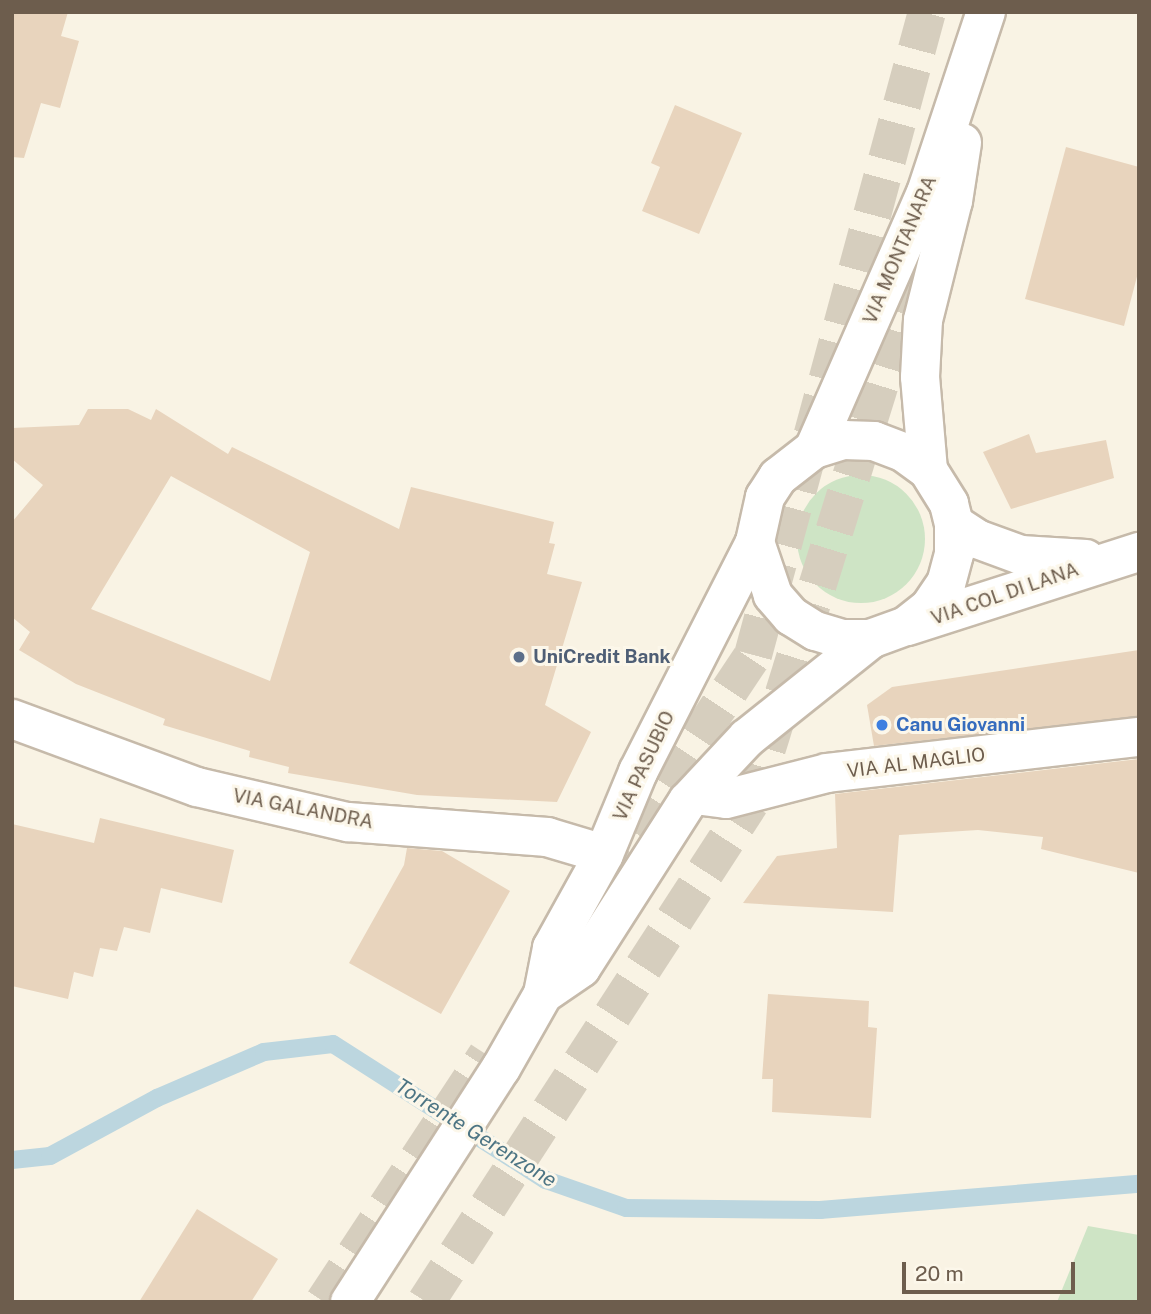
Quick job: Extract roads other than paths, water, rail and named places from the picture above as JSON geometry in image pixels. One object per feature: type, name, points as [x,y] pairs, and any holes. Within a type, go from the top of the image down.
[{"type":"street","name":"VIA MONTANARA","points":[[814,449],[926,193],[982,30]]},
{"type":"street","name":"VIA MONTANARA","points":[[928,470],[920,377],[923,320],[953,201],[982,30]]},
{"type":"street","points":[[844,440],[874,441],[903,452],[928,470],[949,504],[954,524],[954,554],[946,583],[929,608],[906,626],[871,639],[842,639],[815,631],[791,616],[772,595],[755,542],[765,497],[778,477],[814,449],[844,440]]},
{"type":"street","name":"VIA COL DI LANA","points":[[954,524],[977,539],[1021,555],[1102,560]]},
{"type":"street","name":"VIA PASUBIO","points":[[350,1302],[501,1068],[543,994],[552,948],[604,854],[638,772],[755,542]]},
{"type":"street","name":"VIA COL DI LANA","points":[[906,626],[947,617],[1102,560],[1139,551]]},
{"type":"street","name":"VIA PASUBIO","points":[[543,994],[580,968],[695,796],[747,738],[871,639]]},
{"type":"street","name":"VIA GALANDRA","points":[[12,719],[197,787],[335,819],[547,837],[604,854]]},
{"type":"street","name":"VIA AL MAGLIO","points":[[695,796],[726,799],[827,773],[1061,743],[1139,737]]},
{"type":"waterway","name":"Torrente Gerenzone","points":[[12,1160],[50,1156],[157,1098],[264,1052],[333,1044],[546,1180],[626,1208],[820,1210],[1139,1184]]},
{"type":"tunnel","points":[[603,880],[753,655],[927,12]]},
{"type":"tunnel","points":[[426,1302],[750,803],[935,206]]},
{"type":"tunnel","points":[[324,1302],[487,1055]]},
{"type":"place","name":"UniCredit Bank","points":[[519,657]]},
{"type":"place","name":"Canu Giovanni","points":[[882,725]]}]
